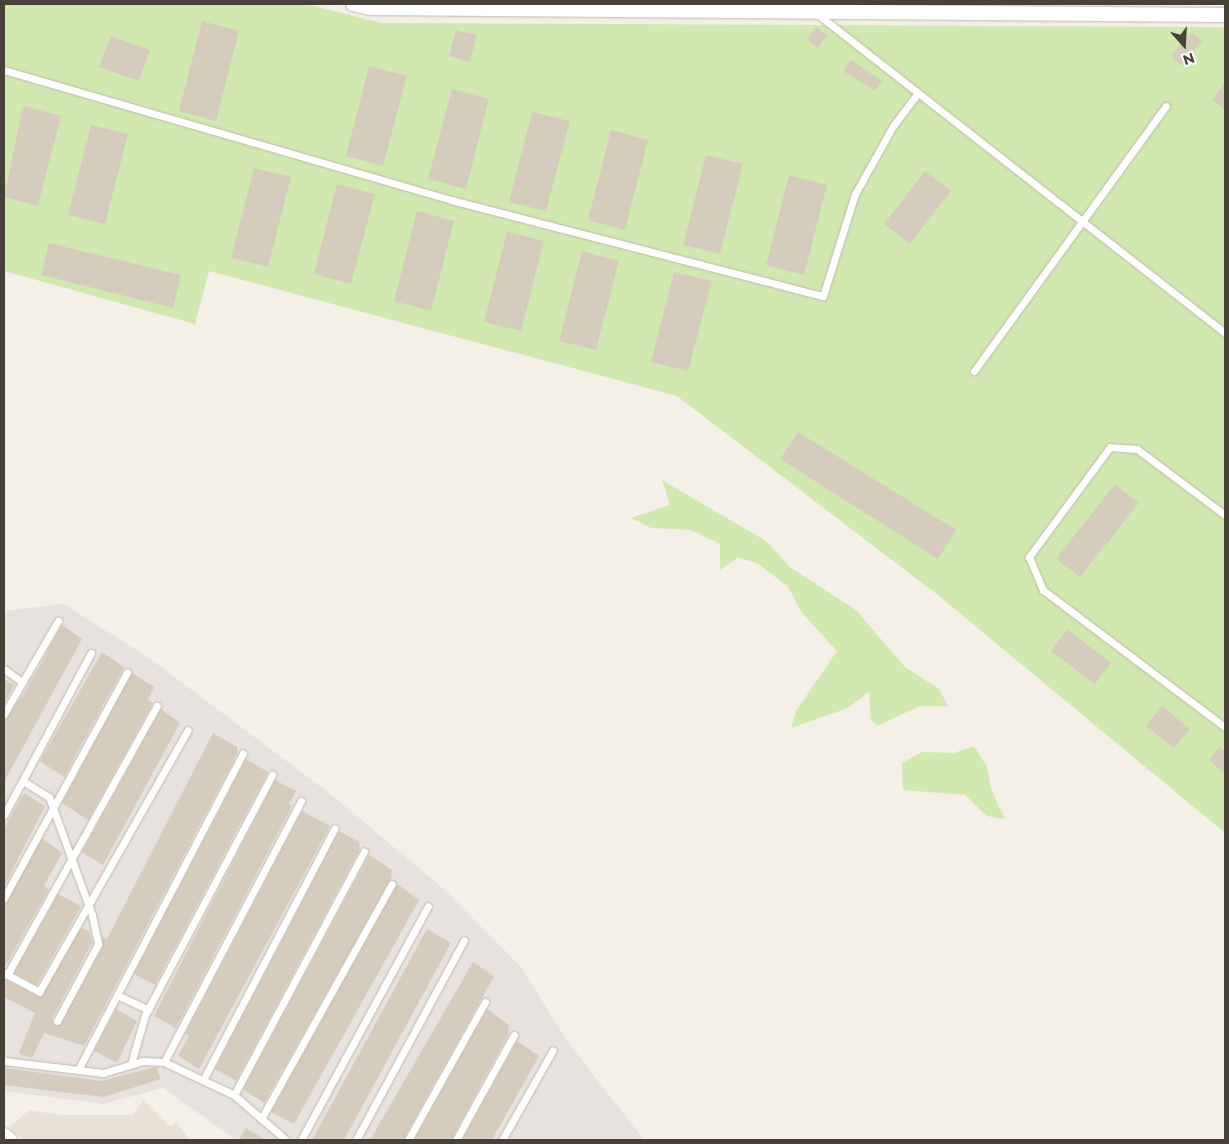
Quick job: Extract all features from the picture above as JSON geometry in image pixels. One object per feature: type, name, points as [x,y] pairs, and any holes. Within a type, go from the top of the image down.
[{"type":"street","points":[[353,4],[813,12],[1225,15]]},
{"type":"street","points":[[4,1135],[10,1140]]},
{"type":"lane","points":[[813,12],[1225,333]]},
{"type":"lane","points":[[4,70],[451,200],[823,296],[855,194],[893,126],[917,94]]},
{"type":"lane","points":[[974,370],[1084,224],[1166,106]]},
{"type":"lane","points":[[1225,515],[1137,449],[1110,447],[1028,557],[1043,590],[1225,727]]},
{"type":"lane","points":[[4,714],[58,621]]},
{"type":"lane","points":[[4,815],[91,653]]},
{"type":"lane","points":[[4,669],[22,682]]},
{"type":"lane","points":[[4,898],[127,672]]},
{"type":"lane","points":[[156,706],[6,974],[39,992],[188,730]]},
{"type":"lane","points":[[78,1070],[243,753]]},
{"type":"lane","points":[[131,1064],[148,1010],[272,775]]},
{"type":"lane","points":[[23,781],[49,797],[89,907],[98,944],[57,1021]]},
{"type":"lane","points":[[164,1062],[301,801]]},
{"type":"lane","points":[[202,1080],[335,828]]},
{"type":"lane","points":[[234,1095],[364,852]]},
{"type":"lane","points":[[261,1119],[392,884]]},
{"type":"lane","points":[[301,1140],[428,906]]},
{"type":"lane","points":[[356,1140],[464,940]]},
{"type":"lane","points":[[117,994],[148,1010]]},
{"type":"lane","points":[[408,1140],[485,1002]]},
{"type":"lane","points":[[456,1140],[514,1035]]},
{"type":"lane","points":[[502,1140],[552,1050]]},
{"type":"lane","points":[[4,1062],[103,1073],[131,1064],[164,1062],[234,1095],[286,1140]]},
{"type":"shaded area","points":[[64,604],[152,660],[328,792],[446,891],[521,967],[568,1042],[644,1140],[236,1140],[163,1088],[103,1104],[4,1091],[4,611]]},
{"type":"shaded area","points":[[144,1100],[171,1128],[176,1122],[190,1140],[24,1140],[9,1128],[29,1110],[61,1115],[132,1115]]},
{"type":"green space","points":[[4,4],[307,4],[382,23],[1225,27],[1225,833],[939,596],[677,396],[209,271],[195,324],[4,271]]},
{"type":"green space","points":[[662,480],[766,541],[790,567],[856,610],[905,667],[939,689],[948,706],[920,706],[877,726],[871,719],[869,692],[848,708],[791,728],[796,711],[837,651],[802,613],[788,587],[757,563],[737,558],[720,570],[720,544],[691,530],[651,528],[631,518],[670,505]]},
{"type":"green space","points":[[974,746],[987,767],[991,789],[1005,819],[987,816],[965,795],[903,790],[902,763],[922,752],[954,753]]},
{"type":"building","points":[[202,21],[239,31],[216,121],[179,111]]},
{"type":"building","points":[[816,27],[827,36],[818,48],[807,39]]},
{"type":"building","points":[[456,30],[477,35],[470,62],[449,56]]},
{"type":"building","points":[[1192,32],[1202,41],[1182,66],[1171,56]]},
{"type":"building","points":[[111,36],[150,50],[139,81],[99,67]]},
{"type":"building","points":[[851,60],[882,81],[875,91],[843,71]]},
{"type":"building","points":[[369,66],[407,76],[383,166],[346,156]]},
{"type":"building","points":[[1225,83],[1225,110],[1212,100]]},
{"type":"building","points":[[452,89],[489,99],[466,189],[428,179]]},
{"type":"building","points":[[23,106],[61,116],[38,206],[4,197]]},
{"type":"building","points":[[532,112],[570,121],[546,211],[509,202]]},
{"type":"building","points":[[91,125],[128,134],[105,224],[68,215]]},
{"type":"building","points":[[611,130],[648,140],[625,230],[588,220]]},
{"type":"building","points":[[706,155],[743,164],[720,254],[683,245]]},
{"type":"building","points":[[254,168],[291,177],[268,267],[231,258]]},
{"type":"building","points":[[925,171],[951,191],[910,244],[884,224]]},
{"type":"building","points":[[789,175],[827,185],[804,275],[766,265]]},
{"type":"building","points":[[337,184],[375,194],[351,284],[314,274]]},
{"type":"building","points":[[417,211],[454,221],[431,311],[394,301]]},
{"type":"building","points":[[507,232],[544,241],[521,331],[484,322]]},
{"type":"building","points":[[49,243],[181,275],[173,308],[41,275]]},
{"type":"building","points":[[582,251],[619,261],[596,350],[559,341]]},
{"type":"building","points":[[674,272],[712,281],[688,371],[651,362]]},
{"type":"building","points":[[798,432],[956,530],[938,559],[780,459]]},
{"type":"building","points":[[1115,484],[1139,503],[1080,577],[1056,559]]},
{"type":"building","points":[[62,625],[82,639],[4,782],[4,719],[25,692]]},
{"type":"building","points":[[1067,629],[1111,663],[1095,684],[1051,651]]},
{"type":"building","points":[[102,652],[124,667],[64,777],[40,761]]},
{"type":"building","points":[[132,673],[154,687],[148,699],[153,703],[88,820],[62,803]]},
{"type":"building","points":[[4,679],[14,685],[4,704]]},
{"type":"building","points":[[1162,706],[1190,729],[1174,748],[1146,726]]},
{"type":"building","points":[[161,709],[180,723],[103,865],[82,852]]},
{"type":"building","points":[[213,733],[237,747],[237,754],[84,1046],[44,1033],[32,1058],[19,1053],[35,1013],[4,997],[4,979],[41,997],[81,928],[90,932],[92,943],[52,1019],[55,1026],[61,1024],[103,946],[102,937],[107,939]]},
{"type":"building","points":[[1220,747],[1225,751],[1225,774],[1209,760]]},
{"type":"building","points":[[246,759],[268,772],[155,985],[134,974]]},
{"type":"building","points":[[275,780],[296,791],[289,804],[292,806],[176,1028],[154,1016]]},
{"type":"building","points":[[24,793],[45,806],[4,887],[4,829]]},
{"type":"building","points":[[302,811],[330,826],[199,1069],[178,1056],[189,1036],[185,1034]]},
{"type":"building","points":[[339,831],[359,842],[360,849],[236,1081],[215,1069]]},
{"type":"building","points":[[42,838],[62,853],[44,886],[49,889],[4,968],[4,903]]},
{"type":"building","points":[[369,855],[392,870],[391,879],[264,1103],[243,1089]]},
{"type":"building","points":[[397,884],[419,900],[294,1124],[271,1112]]},
{"type":"building","points":[[58,894],[81,906],[37,985],[14,973]]},
{"type":"building","points":[[427,929],[451,943],[344,1140],[312,1140]]},
{"type":"building","points":[[473,962],[494,976],[403,1140],[370,1140]]},
{"type":"building","points":[[116,1009],[137,1021],[117,1063],[94,1051]]},
{"type":"building","points":[[487,1009],[509,1025],[508,1035],[451,1140],[414,1140]]},
{"type":"building","points":[[517,1041],[539,1056],[492,1140],[462,1140]]},
{"type":"building","points":[[156,1067],[161,1079],[103,1097],[4,1085],[4,1068],[101,1081]]},
{"type":"building","points":[[246,1128],[266,1140],[239,1140]]}]
